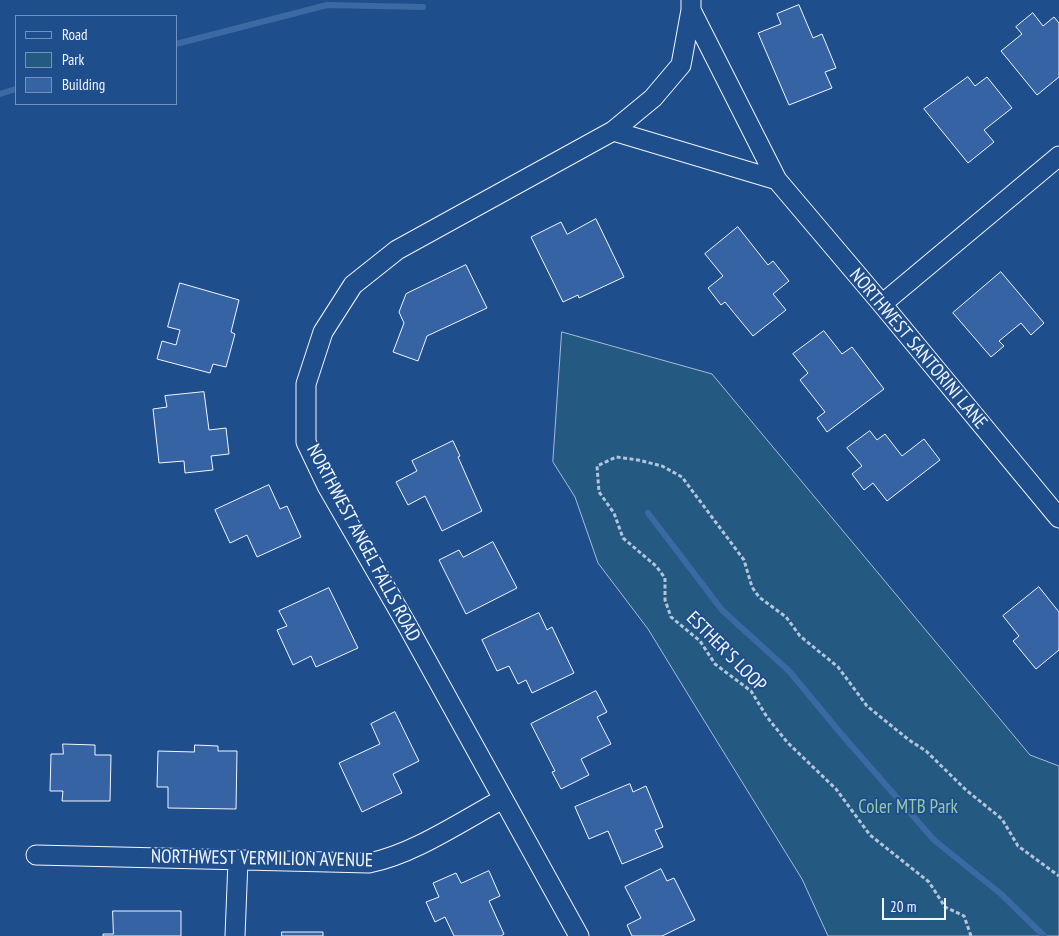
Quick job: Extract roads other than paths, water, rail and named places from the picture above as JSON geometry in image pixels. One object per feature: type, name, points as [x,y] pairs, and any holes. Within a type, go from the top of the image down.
[{"type":"street","name":"NORTHWEST ANGEL FALLS ROAD","points":[[579,936],[327,486],[306,442],[306,384],[324,332],[353,285],[397,250],[613,132],[653,98],[681,65],[691,5]]},
{"type":"street","name":"NORTHWEST SANTORINI LANE","points":[[691,5],[777,180],[1059,518]]},
{"type":"street","points":[[613,132],[777,180]]},
{"type":"street","points":[[882,304],[1059,156]]},
{"type":"street","name":"NORTHWEST VERMILION AVENUE","points":[[36,855],[369,863],[389,859],[408,850],[503,799]]},
{"type":"street","points":[[235,936],[238,861]]},
{"type":"waterway","points":[[178,43],[327,5],[423,7]]},
{"type":"waterway","points":[[0,94],[15,89]]},
{"type":"waterway","points":[[648,513],[722,610],[789,671],[934,840],[1001,894],[1044,936]]},
{"type":"park label","name":"Coler MTB Park","points":[[908,808]]}]
